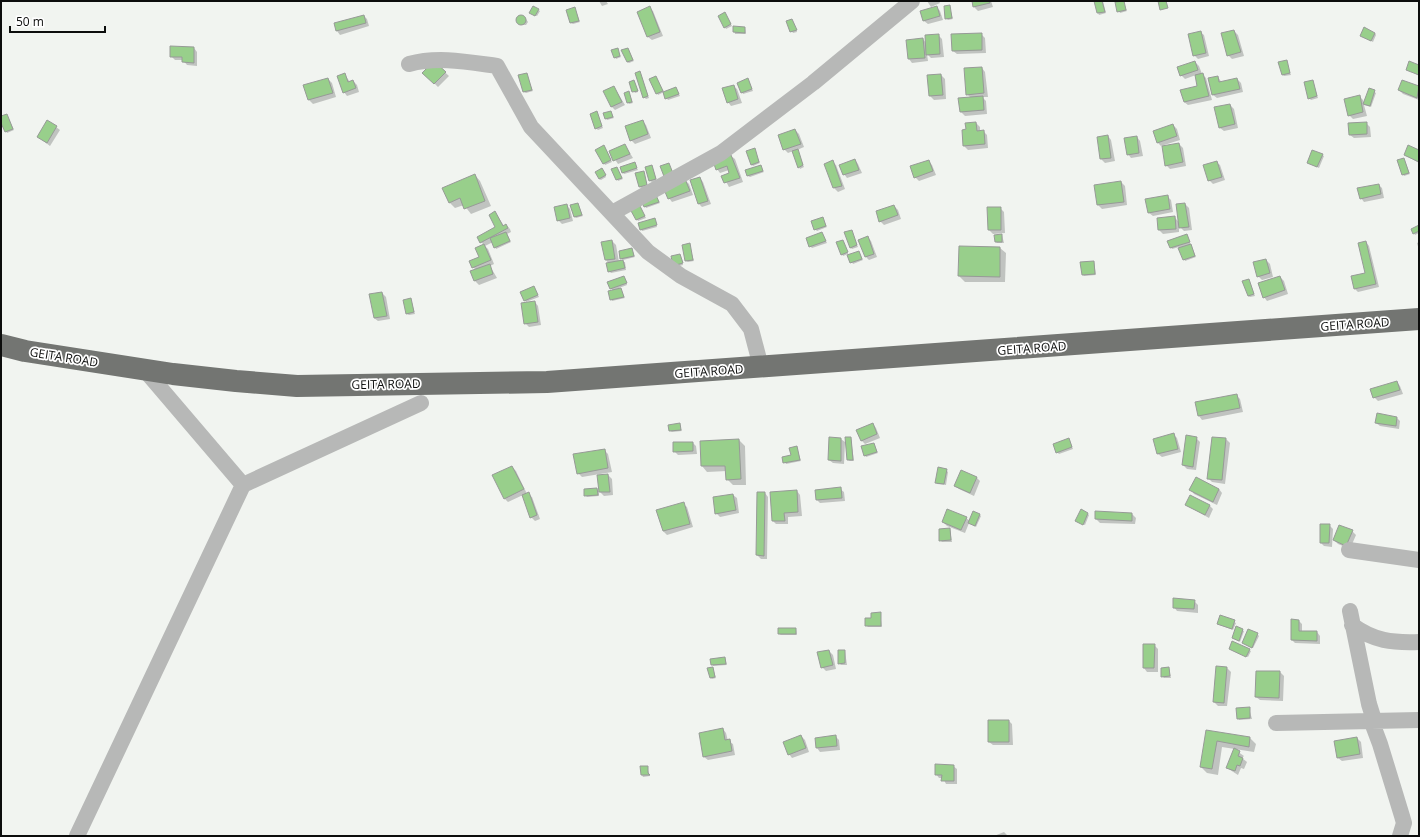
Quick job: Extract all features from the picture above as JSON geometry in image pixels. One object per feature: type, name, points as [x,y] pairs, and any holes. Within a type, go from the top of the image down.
[{"type":"highway","name":"GEITA ROAD","points":[[1,345],[26,351],[144,369],[236,381],[297,386],[547,382],[1419,319]]},
{"type":"street","points":[[612,213],[721,153],[813,83],[912,1]]},
{"type":"street","points":[[409,64],[424,60],[451,60],[497,66],[531,127],[648,252],[681,276],[732,304],[750,329],[761,367]]},
{"type":"street","points":[[144,369],[243,485]]},
{"type":"street","points":[[77,836],[243,485],[421,403]]},
{"type":"street","points":[[1349,550],[1419,560]]},
{"type":"street","points":[[1400,836],[1404,823],[1372,720],[1351,618],[1366,635],[1378,639],[1419,642]]},
{"type":"street","points":[[1276,723],[1419,720]]},
{"type":"building","points":[[972,1],[989,1],[990,3],[973,7]]},
{"type":"building","points":[[1094,1],[1102,1],[1105,12],[1097,13]]},
{"type":"building","points":[[1124,1],[1126,10],[1117,12],[1115,2]]},
{"type":"building","points":[[1158,1],[1166,1],[1168,8],[1160,10]]},
{"type":"building","points":[[950,5],[952,18],[945,19],[944,6]]},
{"type":"building","points":[[533,6],[539,9],[535,16],[529,13]]},
{"type":"building","points":[[650,6],[660,32],[647,37],[637,12]]},
{"type":"building","points":[[937,6],[940,16],[923,21],[920,11]]},
{"type":"building","points":[[575,7],[579,21],[570,23],[566,10]]},
{"type":"building","points":[[725,12],[731,24],[724,28],[718,16]]},
{"type":"building","points":[[364,15],[366,23],[336,31],[334,23]]},
{"type":"building","points":[[519,15],[523,15],[525,16],[525,24],[519,25],[516,22],[516,18]]},
{"type":"building","points":[[792,19],[797,30],[790,32],[786,21]]},
{"type":"building","points":[[733,26],[745,27],[745,33],[733,32]]},
{"type":"building","points":[[1364,27],[1375,33],[1371,41],[1360,36]]},
{"type":"building","points":[[1234,30],[1241,52],[1227,56],[1221,33]]},
{"type":"building","points":[[1201,31],[1206,53],[1193,56],[1188,34]]},
{"type":"building","points":[[982,33],[982,50],[952,51],[951,34]]},
{"type":"building","points":[[939,34],[940,54],[926,55],[925,35]]},
{"type":"building","points":[[923,38],[925,58],[908,59],[906,40]]},
{"type":"building","points":[[170,46],[194,47],[194,63],[182,62],[182,57],[170,57]]},
{"type":"building","points":[[618,48],[620,56],[614,58],[611,50]]},
{"type":"building","points":[[628,48],[633,60],[627,62],[621,50]]},
{"type":"building","points":[[1287,60],[1290,73],[1282,75],[1278,62]]},
{"type":"building","points":[[434,61],[446,72],[434,84],[422,73]]},
{"type":"building","points":[[1195,61],[1198,70],[1180,76],[1177,67]]},
{"type":"building","points":[[1409,61],[1419,65],[1419,75],[1406,70]]},
{"type":"building","points":[[982,67],[984,93],[966,95],[964,68]]},
{"type":"building","points":[[640,71],[648,96],[643,98],[635,73]]},
{"type":"building","points":[[345,73],[348,82],[353,80],[356,88],[343,93],[337,76]]},
{"type":"building","points":[[527,73],[532,90],[523,92],[518,75]]},
{"type":"building","points":[[1203,73],[1209,96],[1184,102],[1180,90],[1197,86],[1195,75]]},
{"type":"building","points":[[941,74],[943,95],[929,96],[927,75]]},
{"type":"building","points":[[656,76],[663,91],[656,94],[649,79]]},
{"type":"building","points":[[1218,76],[1219,82],[1237,78],[1240,89],[1212,95],[1208,78]]},
{"type":"building","points":[[328,78],[333,93],[308,100],[303,85]]},
{"type":"building","points":[[748,78],[752,89],[741,93],[737,83]]},
{"type":"building","points":[[634,80],[638,91],[632,92],[629,82]]},
{"type":"building","points":[[1313,80],[1317,96],[1308,99],[1304,82]]},
{"type":"building","points":[[1402,80],[1419,86],[1417,98],[1398,90]]},
{"type":"building","points":[[734,85],[738,99],[727,103],[722,88]]},
{"type":"building","points":[[614,86],[622,102],[611,107],[603,91]]},
{"type":"building","points":[[676,87],[679,94],[665,99],[663,92]]},
{"type":"building","points":[[1369,88],[1375,90],[1370,106],[1363,104]]},
{"type":"building","points":[[629,91],[632,102],[627,103],[624,93]]},
{"type":"building","points":[[1360,95],[1363,112],[1348,116],[1344,99]]},
{"type":"building","points":[[983,96],[984,110],[960,112],[958,98]]},
{"type":"building","points":[[1230,104],[1235,124],[1219,128],[1214,107]]},
{"type":"building","points":[[597,111],[602,126],[595,129],[590,114]]},
{"type":"building","points":[[611,111],[613,117],[605,119],[603,113]]},
{"type":"building","points":[[7,114],[13,129],[5,132],[1,123],[1,116]]},
{"type":"building","points":[[47,120],[57,126],[47,143],[37,137]]},
{"type":"building","points":[[643,120],[648,134],[630,141],[625,126]]},
{"type":"building","points":[[976,122],[977,131],[984,130],[985,144],[963,146],[962,130],[966,129],[965,123]]},
{"type":"building","points":[[1367,122],[1367,134],[1349,135],[1348,123]]},
{"type":"building","points":[[1173,124],[1177,136],[1157,143],[1153,131]]},
{"type":"building","points":[[795,129],[801,144],[783,150],[778,135]]},
{"type":"building","points":[[1108,135],[1111,158],[1100,159],[1097,137]]},
{"type":"building","points":[[1137,136],[1139,153],[1127,155],[1124,138]]},
{"type":"building","points":[[1179,143],[1183,162],[1165,166],[1162,146]]},
{"type":"building","points":[[625,144],[630,154],[613,161],[609,151]]},
{"type":"building","points":[[604,145],[611,160],[603,164],[595,150]]},
{"type":"building","points":[[1408,145],[1419,150],[1419,162],[1404,155]]},
{"type":"building","points":[[755,148],[759,162],[751,165],[746,151]]},
{"type":"building","points":[[798,149],[803,165],[798,168],[792,151]]},
{"type":"building","points":[[1312,150],[1323,154],[1317,167],[1307,163]]},
{"type":"building","points":[[731,155],[740,178],[724,183],[721,176],[729,173],[727,166],[716,170],[713,161]]},
{"type":"building","points":[[1404,158],[1409,173],[1402,175],[1397,160]]},
{"type":"building","points":[[855,159],[859,170],[843,175],[839,165]]},
{"type":"building","points":[[833,160],[842,186],[833,188],[824,164]]},
{"type":"building","points":[[929,160],[933,171],[914,178],[910,166]]},
{"type":"building","points":[[1217,161],[1222,177],[1208,181],[1203,165]]},
{"type":"building","points":[[635,162],[637,168],[622,173],[620,167]]},
{"type":"building","points":[[669,163],[674,176],[665,179],[660,166]]},
{"type":"building","points":[[652,165],[656,179],[649,181],[645,167]]},
{"type":"building","points":[[761,165],[763,171],[747,176],[745,170]]},
{"type":"building","points":[[617,167],[622,178],[616,180],[611,169]]},
{"type":"building","points":[[602,168],[606,175],[599,179],[595,172]]},
{"type":"building","points":[[644,171],[647,185],[639,187],[635,173]]},
{"type":"building","points":[[475,174],[485,201],[464,209],[460,198],[449,203],[442,188]]},
{"type":"building","points":[[700,177],[708,201],[698,204],[690,180]]},
{"type":"building","points":[[685,179],[690,191],[668,199],[663,187]]},
{"type":"building","points":[[1121,181],[1124,202],[1097,205],[1094,185]]},
{"type":"building","points":[[1379,184],[1381,194],[1360,199],[1357,188]]},
{"type":"building","points":[[656,195],[659,202],[644,207],[641,200]]},
{"type":"building","points":[[1168,195],[1170,209],[1148,213],[1145,199]]},
{"type":"building","points":[[578,203],[582,215],[574,217],[570,205]]},
{"type":"building","points":[[1185,203],[1189,227],[1179,228],[1176,204]]},
{"type":"building","points":[[567,204],[570,218],[557,221],[554,207]]},
{"type":"building","points":[[639,204],[645,216],[636,220],[630,209]]},
{"type":"building","points":[[894,205],[898,215],[879,222],[876,211]]},
{"type":"building","points":[[987,207],[1001,207],[1001,230],[988,230]]},
{"type":"building","points":[[495,211],[503,226],[506,224],[508,228],[480,243],[477,237],[495,227],[489,215]]},
{"type":"building","points":[[1175,216],[1176,229],[1158,230],[1157,218]]},
{"type":"building","points":[[823,217],[826,226],[814,230],[811,221]]},
{"type":"building","points":[[655,218],[657,225],[640,230],[638,223]]},
{"type":"building","points":[[1419,225],[1419,231],[1413,234],[1411,229]]},
{"type":"building","points":[[852,230],[857,245],[850,248],[844,232]]},
{"type":"building","points":[[506,232],[510,241],[494,248],[490,238]]},
{"type":"building","points":[[822,232],[826,241],[809,247],[806,238]]},
{"type":"building","points":[[1002,234],[1002,242],[995,242],[994,235]]},
{"type":"building","points":[[1187,234],[1190,242],[1170,248],[1167,241]]},
{"type":"building","points":[[868,236],[874,254],[865,257],[858,240]]},
{"type":"building","points":[[612,240],[615,259],[605,260],[601,242]]},
{"type":"building","points":[[843,240],[848,252],[841,255],[836,242]]},
{"type":"building","points":[[1366,241],[1376,284],[1354,289],[1351,276],[1365,273],[1358,243]]},
{"type":"building","points":[[690,243],[693,260],[685,261],[682,245]]},
{"type":"building","points":[[484,244],[491,260],[472,268],[469,261],[479,257],[475,248]]},
{"type":"building","points":[[1191,244],[1195,256],[1183,260],[1178,248]]},
{"type":"building","points":[[959,246],[1000,247],[1000,277],[958,276]]},
{"type":"building","points":[[632,248],[634,256],[620,259],[619,251]]},
{"type":"building","points":[[859,251],[862,259],[850,263],[847,255]]},
{"type":"building","points":[[680,254],[683,263],[673,266],[671,256]]},
{"type":"building","points":[[1266,259],[1270,273],[1257,277],[1253,262]]},
{"type":"building","points":[[623,260],[625,268],[608,272],[606,263]]},
{"type":"building","points":[[1094,261],[1095,274],[1082,275],[1080,262]]},
{"type":"building","points":[[490,264],[493,274],[474,281],[470,271]]},
{"type":"building","points":[[624,276],[627,283],[610,289],[607,282]]},
{"type":"building","points":[[1280,276],[1285,290],[1263,298],[1258,283]]},
{"type":"building","points":[[1249,279],[1254,294],[1248,296],[1242,281]]},
{"type":"building","points":[[534,286],[538,295],[524,301],[520,292]]},
{"type":"building","points":[[621,288],[624,297],[610,300],[608,291]]},
{"type":"building","points":[[382,292],[387,316],[374,318],[369,294]]},
{"type":"building","points":[[411,298],[414,312],[406,314],[403,300]]},
{"type":"building","points":[[535,301],[538,322],[524,324],[521,303]]},
{"type":"building","points":[[1397,381],[1400,390],[1373,398],[1370,389]]},
{"type":"building","points":[[1237,394],[1240,408],[1198,416],[1195,402]]},
{"type":"building","points":[[1377,413],[1397,417],[1396,426],[1375,423]]},
{"type":"building","points":[[680,423],[681,430],[669,431],[668,425]]},
{"type":"building","points":[[873,423],[877,434],[861,441],[856,430]]},
{"type":"building","points":[[1174,433],[1178,449],[1157,454],[1153,439]]},
{"type":"building","points":[[1186,435],[1197,437],[1193,467],[1182,465]]},
{"type":"building","points":[[829,437],[841,438],[841,461],[828,460]]},
{"type":"building","points":[[845,437],[851,437],[853,460],[847,460]]},
{"type":"building","points":[[1212,437],[1226,438],[1222,480],[1207,479]]},
{"type":"building","points":[[1069,438],[1072,447],[1056,453],[1053,444]]},
{"type":"building","points":[[739,439],[741,479],[726,480],[725,466],[701,466],[700,441]]},
{"type":"building","points":[[673,442],[693,442],[693,451],[673,452]]},
{"type":"building","points":[[874,443],[877,452],[864,456],[861,446]]},
{"type":"building","points":[[797,446],[800,460],[783,463],[782,457],[791,455],[789,448]]},
{"type":"building","points":[[605,449],[608,468],[577,474],[573,454]]},
{"type":"building","points":[[512,466],[524,489],[504,499],[492,475]]},
{"type":"building","points":[[938,467],[947,469],[944,484],[935,483]]},
{"type":"building","points":[[961,470],[977,477],[970,493],[954,486]]},
{"type":"building","points":[[608,474],[610,492],[599,492],[597,475]]},
{"type":"building","points":[[1196,477],[1219,489],[1213,502],[1189,490]]},
{"type":"building","points":[[841,487],[842,498],[816,500],[815,490]]},
{"type":"building","points":[[597,488],[598,495],[584,496],[584,489]]},
{"type":"building","points":[[797,490],[798,512],[784,513],[785,521],[772,521],[770,492]]},
{"type":"building","points":[[529,492],[537,515],[530,518],[522,495]]},
{"type":"building","points":[[757,492],[765,492],[764,556],[756,555]]},
{"type":"building","points":[[733,494],[736,510],[715,514],[713,497]]},
{"type":"building","points":[[1190,495],[1210,505],[1205,515],[1185,505]]},
{"type":"building","points":[[684,502],[690,524],[663,531],[656,510]]},
{"type":"building","points":[[947,509],[967,517],[961,530],[942,522]]},
{"type":"building","points":[[1081,509],[1088,513],[1083,525],[1075,521]]},
{"type":"building","points":[[973,511],[980,514],[975,526],[968,523]]},
{"type":"building","points":[[1095,511],[1132,513],[1132,521],[1095,519]]},
{"type":"building","points":[[1320,524],[1330,524],[1329,543],[1320,543]]},
{"type":"building","points":[[1339,525],[1353,530],[1346,546],[1333,540]]},
{"type":"building","points":[[950,528],[951,540],[939,541],[939,529]]},
{"type":"building","points":[[1173,598],[1195,600],[1194,609],[1173,608]]},
{"type":"building","points":[[881,612],[881,626],[865,626],[865,618],[871,618],[871,613]]},
{"type":"building","points":[[1220,615],[1235,620],[1232,629],[1217,624]]},
{"type":"building","points":[[1291,619],[1299,620],[1299,631],[1317,631],[1317,641],[1291,640]]},
{"type":"building","points":[[1236,626],[1243,629],[1239,641],[1232,638]]},
{"type":"building","points":[[778,628],[796,628],[796,634],[778,634]]},
{"type":"building","points":[[1248,629],[1258,633],[1252,648],[1242,643]]},
{"type":"building","points":[[1232,641],[1250,649],[1246,657],[1229,649]]},
{"type":"building","points":[[1143,644],[1155,644],[1154,668],[1143,668]]},
{"type":"building","points":[[829,650],[833,665],[821,668],[817,652]]},
{"type":"building","points":[[838,650],[845,650],[845,663],[838,664]]},
{"type":"building","points":[[725,657],[726,664],[711,665],[710,659]]},
{"type":"building","points":[[1216,666],[1227,667],[1224,703],[1213,702]]},
{"type":"building","points":[[713,667],[715,677],[710,678],[707,668]]},
{"type":"building","points":[[1169,667],[1170,676],[1161,677],[1161,668]]},
{"type":"building","points":[[1256,671],[1280,671],[1279,698],[1255,697]]},
{"type":"building","points":[[1250,707],[1250,718],[1237,719],[1236,708]]},
{"type":"building","points":[[988,720],[1009,720],[1009,742],[988,742]]},
{"type":"building","points":[[723,728],[725,740],[730,739],[732,751],[703,757],[699,733]]},
{"type":"building","points":[[1206,730],[1250,737],[1249,747],[1217,741],[1212,769],[1200,767]]},
{"type":"building","points":[[801,735],[806,748],[788,755],[783,742]]},
{"type":"building","points":[[836,735],[837,746],[816,748],[815,738]]},
{"type":"building","points":[[1357,737],[1360,754],[1337,758],[1334,741]]},
{"type":"building","points":[[1234,748],[1240,751],[1238,756],[1243,758],[1240,766],[1237,765],[1235,771],[1226,768]]},
{"type":"building","points":[[935,764],[954,765],[954,781],[941,781],[942,775],[935,775]]},
{"type":"building","points":[[640,766],[648,766],[648,773],[650,775],[641,775]]}]
